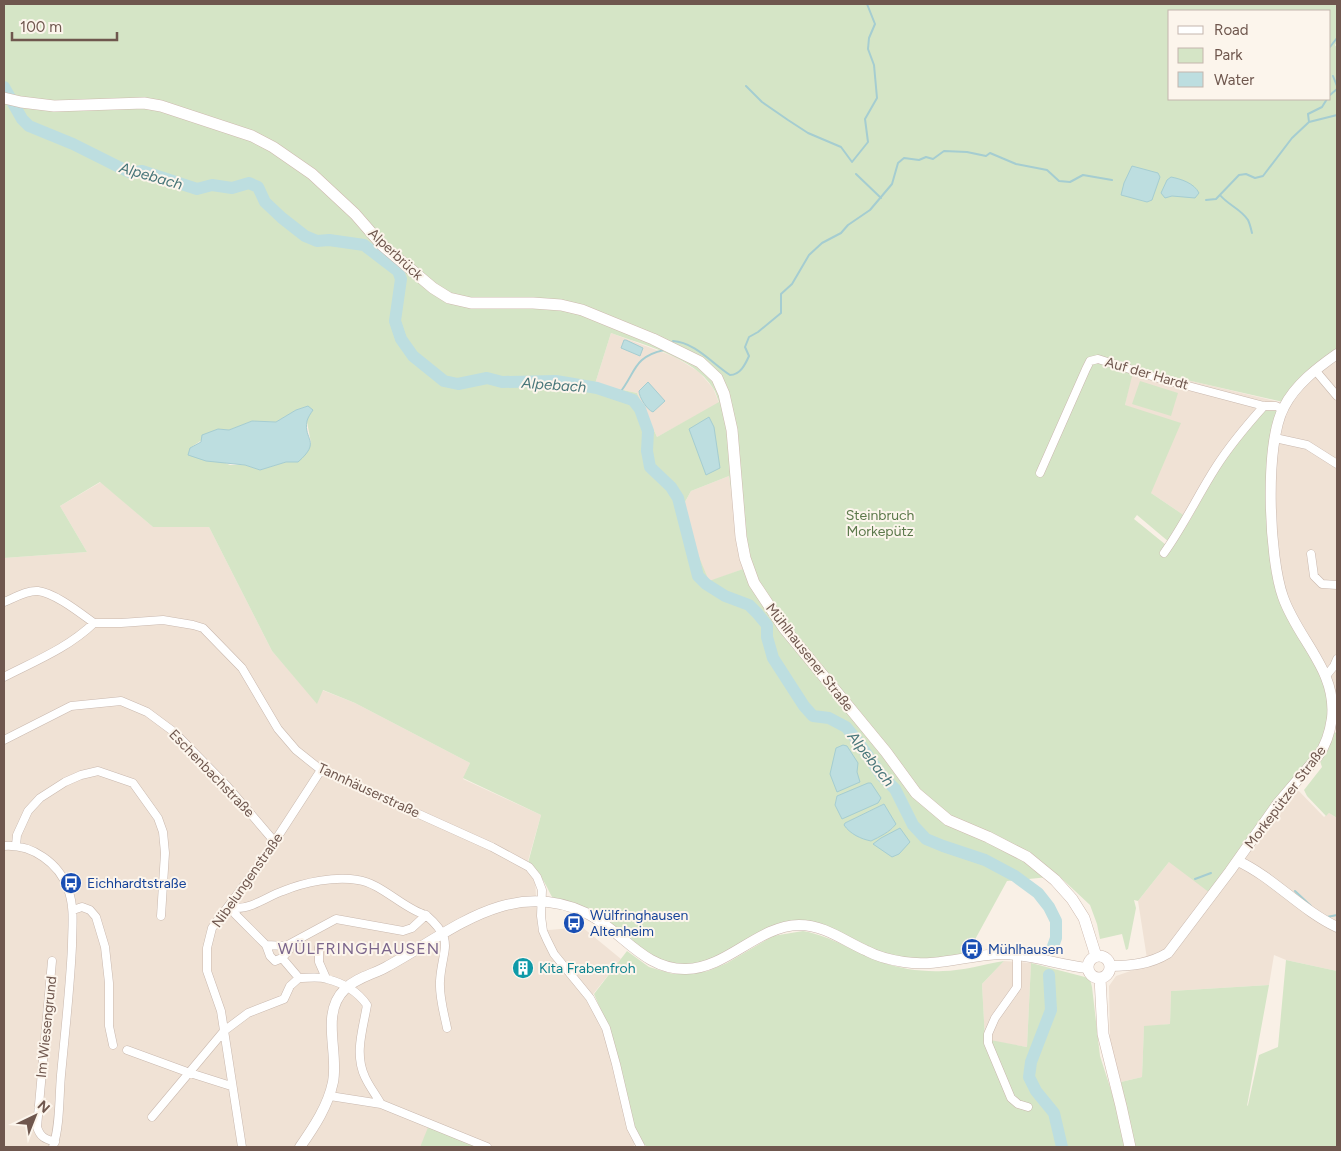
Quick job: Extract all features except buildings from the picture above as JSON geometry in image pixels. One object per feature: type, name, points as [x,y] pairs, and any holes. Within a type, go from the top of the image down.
[{"type":"main road","name":"Alperbrück","points":[[4,98],[54,106],[144,103],[161,106],[259,140],[273,147],[312,174],[355,214],[382,245],[433,288],[449,298],[471,303],[533,303],[575,308],[654,339],[700,362],[717,378],[724,394],[732,430],[735,460]]},
{"type":"main road","name":"Mühlhausener Straße","points":[[735,460],[740,538],[745,558],[754,583],[774,614],[886,752],[916,793],[948,820],[988,837],[1027,857],[1055,880],[1082,913],[1096,956]]},
{"type":"main road","points":[[1096,956],[1105,958],[1110,966],[1106,976],[1100,978],[1092,976],[1088,963],[1096,956]]},
{"type":"main road","points":[[1100,978],[1103,1034],[1122,1106],[1130,1147]]},
{"type":"street","name":"Morkepützer Straße","points":[[1110,966],[1144,964],[1168,953],[1238,861],[1278,803],[1324,749],[1330,733],[1332,709],[1330,688],[1326,676],[1300,633],[1283,599],[1277,572],[1271,498],[1274,438],[1282,409],[1296,390],[1315,370],[1337,354]]},
{"type":"street","name":"Auf der Hardt","points":[[1040,473],[1090,361],[1098,358],[1158,378],[1282,409]]},
{"type":"street","points":[[1315,370],[1337,396]]},
{"type":"street","points":[[1164,553],[1186,520],[1216,467],[1243,430],[1264,406]]},
{"type":"street","points":[[1274,438],[1307,445],[1337,464]]},
{"type":"street","points":[[1311,554],[1314,576],[1322,584],[1337,584]]},
{"type":"street","points":[[4,602],[38,591],[60,600],[94,623],[64,647],[4,677]]},
{"type":"street","name":"Tannhäuserstraße","points":[[94,623],[163,620],[203,628],[242,668],[278,729],[296,750],[321,770],[492,847],[529,867],[537,877],[542,890],[543,931],[547,940],[554,954],[590,998],[606,1028],[631,1128],[641,1147]]},
{"type":"street","points":[[1326,676],[1337,659]]},
{"type":"street","name":"Eschenbachstraße","points":[[4,740],[71,706],[121,701],[147,712],[174,732],[227,786],[274,841]]},
{"type":"street","name":"Nibelungenstraße","points":[[242,1147],[231,1086],[221,1011],[207,971],[207,948],[212,928],[232,909],[321,770]]},
{"type":"street","points":[[16,845],[28,811],[40,798],[66,782],[81,775],[98,771],[133,783],[158,818],[163,832],[165,853],[161,916]]},
{"type":"street","points":[[4,846],[16,845],[47,859],[56,868],[68,889],[73,910],[71,975],[54,1144]]},
{"type":"street","points":[[1238,861],[1253,868],[1296,899],[1309,911],[1337,927]]},
{"type":"street","points":[[232,909],[244,908],[284,890],[304,884],[331,880],[360,880],[426,915],[440,927],[446,941],[440,994],[447,1028]]},
{"type":"street","points":[[300,1147],[319,1119],[330,1096],[334,1071],[331,1028],[335,1001],[347,987],[387,967],[475,915],[494,908],[541,901],[561,904],[586,913],[603,923],[635,950],[651,961],[666,967],[686,969],[703,967],[722,959],[773,930],[798,925],[833,932],[868,952],[905,962],[931,964],[980,956],[1017,955],[1088,968]]},
{"type":"street","points":[[73,910],[82,907],[90,910],[96,917],[105,947],[109,983],[109,1026],[113,1045]]},
{"type":"street","points":[[232,909],[266,944],[270,956],[275,961],[282,958],[289,950],[286,946]]},
{"type":"street","points":[[266,944],[286,946],[336,919],[403,931],[412,928],[426,915]]},
{"type":"street","points":[[318,947],[319,962],[326,978]]},
{"type":"street","points":[[1017,955],[1016,987],[995,1018],[988,1034],[988,1043],[1011,1098],[1018,1104],[1028,1107]]},
{"type":"street","points":[[282,958],[299,978]]},
{"type":"street","name":"Im Wiesengrund","points":[[52,961],[37,1127],[40,1135],[54,1144]]},
{"type":"street","points":[[152,1117],[224,1031],[248,1013],[284,1000],[290,986],[299,978],[326,978],[347,987],[361,997],[366,1005],[360,1038],[360,1060],[364,1076],[382,1104]]},
{"type":"street","points":[[127,1050],[231,1086]]},
{"type":"street","points":[[330,1096],[382,1104],[487,1147]]},
{"type":"shaded area","points":[[611,333],[675,357],[699,372],[713,388],[719,403],[657,437],[637,393],[595,384]]},
{"type":"shaded area","points":[[1337,361],[1337,727],[1333,729],[1278,567],[1261,411],[1185,516],[1151,493],[1125,405],[1133,367],[1279,402],[1294,401],[1312,378]]},
{"type":"shaded area","points":[[729,476],[743,569],[709,582],[680,511],[691,491]]},
{"type":"shaded area","points":[[101,482],[153,527],[209,527],[272,651],[317,703],[322,690],[355,703],[470,763],[463,779],[541,815],[526,868],[535,879],[538,931],[582,927],[621,959],[590,998],[604,1030],[636,1142],[633,1147],[489,1147],[431,1123],[420,1147],[4,1147],[4,558],[87,552],[60,506]]},
{"type":"shaded area","points":[[1296,788],[1324,817],[1329,813],[1337,818],[1337,971],[1286,960],[1274,955],[1269,985],[1171,991],[1170,1024],[1144,1027],[1142,1077],[1121,1082],[1110,1040],[1109,986],[1116,976],[1148,965],[1138,901],[1169,862],[1280,805]]},
{"type":"shaded area","points":[[1004,961],[1031,963],[1027,1047],[985,1040],[982,984]]},
{"type":"green space","name":"Steinbruch Morkepütz","points":[[4,4],[1337,4],[1337,42],[1335,45],[1337,48],[1337,350],[1283,402],[1134,368],[1125,405],[1181,423],[1151,493],[1185,516],[1169,542],[1137,515],[1134,519],[1171,549],[1217,472],[1261,410],[1277,411],[1272,572],[1323,679],[1329,711],[1326,732],[1319,749],[1210,893],[1169,862],[1138,901],[1134,900],[1136,908],[1128,949],[1126,950],[1122,934],[1100,939],[1090,905],[1059,876],[1007,881],[966,956],[930,960],[892,956],[797,923],[721,956],[687,966],[653,958],[588,910],[552,897],[539,874],[528,863],[541,815],[463,778],[470,763],[355,703],[323,690],[317,704],[272,651],[209,527],[153,527],[100,482],[60,506],[87,552],[4,558]],"holes":[[[611,333],[667,353],[694,368],[713,388],[719,402],[657,437],[637,393],[595,384]],[[308,406],[307,422],[311,443],[298,462],[286,462],[260,470],[245,465],[230,465],[190,448],[218,429],[229,430],[252,421],[276,422],[296,410]],[[729,476],[743,569],[709,581],[680,511],[691,491]],[[853,791],[843,819],[835,805],[837,796]],[[884,804],[893,828],[871,841],[845,823]]]},
{"type":"green space","points":[[1140,381],[1178,393],[1171,416],[1132,404]]},
{"type":"green space","points":[[1337,732],[1337,818],[1329,813],[1326,816],[1307,796],[1304,790],[1322,767],[1320,761],[1328,750],[1334,733]]},
{"type":"green space","points":[[803,931],[814,933],[882,962],[912,970],[950,971],[1004,961],[982,984],[985,1039],[1027,1047],[1031,963],[1090,979],[1100,1056],[1119,1115],[1125,1147],[647,1147],[636,1130],[628,1108],[616,1054],[594,994],[627,951],[649,967],[673,974],[691,974],[708,971],[727,963],[773,936]]},
{"type":"green space","points":[[1286,960],[1337,971],[1337,1147],[1135,1147],[1121,1082],[1142,1077],[1144,1026],[1170,1024],[1171,991],[1269,985],[1247,1106],[1259,1055],[1278,1047]]},
{"type":"green space","points":[[429,1125],[480,1147],[420,1147]]},
{"type":"water","points":[[1132,166],[1158,173],[1160,177],[1152,200],[1147,202],[1121,195]]},
{"type":"water","points":[[1171,177],[1191,184],[1199,193],[1195,198],[1172,196],[1165,198],[1161,193],[1167,180]]},
{"type":"water","points":[[624,340],[643,348],[640,356],[621,348]]},
{"type":"water","points":[[648,382],[665,401],[653,412],[646,406],[639,394],[639,391]]},
{"type":"water","points":[[308,406],[313,410],[307,420],[306,427],[310,445],[305,455],[298,462],[286,462],[260,470],[245,465],[206,461],[188,455],[190,448],[201,442],[202,435],[218,429],[229,430],[252,421],[276,422],[296,410]]},
{"type":"water","points":[[709,417],[714,427],[720,468],[706,475],[689,429]]},
{"type":"water","points":[[843,745],[847,746],[858,763],[857,772],[860,782],[837,792],[830,774],[836,748]]},
{"type":"water","points":[[871,783],[881,798],[878,803],[842,819],[835,805],[837,796]]},
{"type":"water","points":[[884,804],[896,824],[888,832],[877,838],[871,841],[863,839],[844,825],[845,823]]},
{"type":"water","points":[[900,828],[910,842],[899,854],[892,857],[873,844],[881,838]]},
{"type":"waterway","points":[[746,86],[762,102],[808,133],[841,147],[852,162],[868,142],[865,119],[877,98],[874,65],[868,49],[869,38],[875,24],[867,4]]},
{"type":"waterway","points":[[1331,46],[1337,38]]},
{"type":"waterway","points":[[1333,76],[1337,86]]},
{"type":"waterway","name":"Alpebach","points":[[4,87],[22,119],[29,126],[73,144],[131,173],[142,171],[197,189],[212,185],[232,188],[249,183],[258,187],[265,202],[305,236],[317,241],[329,240],[364,245],[398,271],[401,279],[395,321],[401,339],[413,356],[444,381],[458,384],[487,378],[502,382],[556,381],[597,388],[633,400],[640,409],[648,431],[647,451],[650,467],[671,487],[678,498],[698,576],[706,584],[725,596],[749,605],[757,613],[767,625],[767,637],[773,658],[804,706],[813,716],[829,718],[846,727],[882,776],[895,789],[913,825],[926,839],[985,860],[1015,876],[1038,893],[1049,907],[1056,921],[1056,938],[1052,949]]},
{"type":"waterway","points":[[1331,94],[1337,89]]},
{"type":"waterway","points":[[1206,200],[1216,199],[1239,175],[1246,174],[1255,178],[1263,176],[1292,138],[1309,122],[1308,114],[1322,107],[1326,100]]},
{"type":"waterway","points":[[1309,122],[1337,115]]},
{"type":"waterway","points":[[673,341],[681,342],[696,349],[730,375],[737,373],[744,366],[749,356],[745,347],[749,337],[781,313],[781,294],[792,284],[809,255],[822,243],[841,233],[848,225],[870,210],[892,184],[898,163],[904,158],[919,160],[926,157],[933,159],[944,151],[967,152],[986,156],[990,153],[1016,164],[1047,170],[1059,181],[1070,182],[1083,175],[1112,180]]},
{"type":"waterway","points":[[856,174],[881,198]]},
{"type":"waterway","points":[[1220,195],[1245,216],[1252,233]]},
{"type":"waterway","points":[[618,395],[640,362],[646,357],[664,350]]},
{"type":"waterway","points":[[1195,879],[1211,873]]},
{"type":"waterway","points":[[1295,891],[1311,906]]},
{"type":"waterway","points":[[1327,917],[1337,915]]},
{"type":"waterway","name":"Alpebach","points":[[1049,975],[1051,1010],[1031,1062],[1029,1077],[1036,1091],[1054,1113],[1062,1147]]},
{"type":"place","name":"Eichhardtstraße","points":[[71,883]]},
{"type":"place","name":"Wülfringhausen Altenheim","points":[[574,923]]},
{"type":"place","name":"Mühlhausen","points":[[972,949]]},
{"type":"place","name":"Kita Frabenfroh","points":[[523,968]]},
{"type":"district","name":"WÜLFRINGHAUSEN","points":[[359,948]]}]
